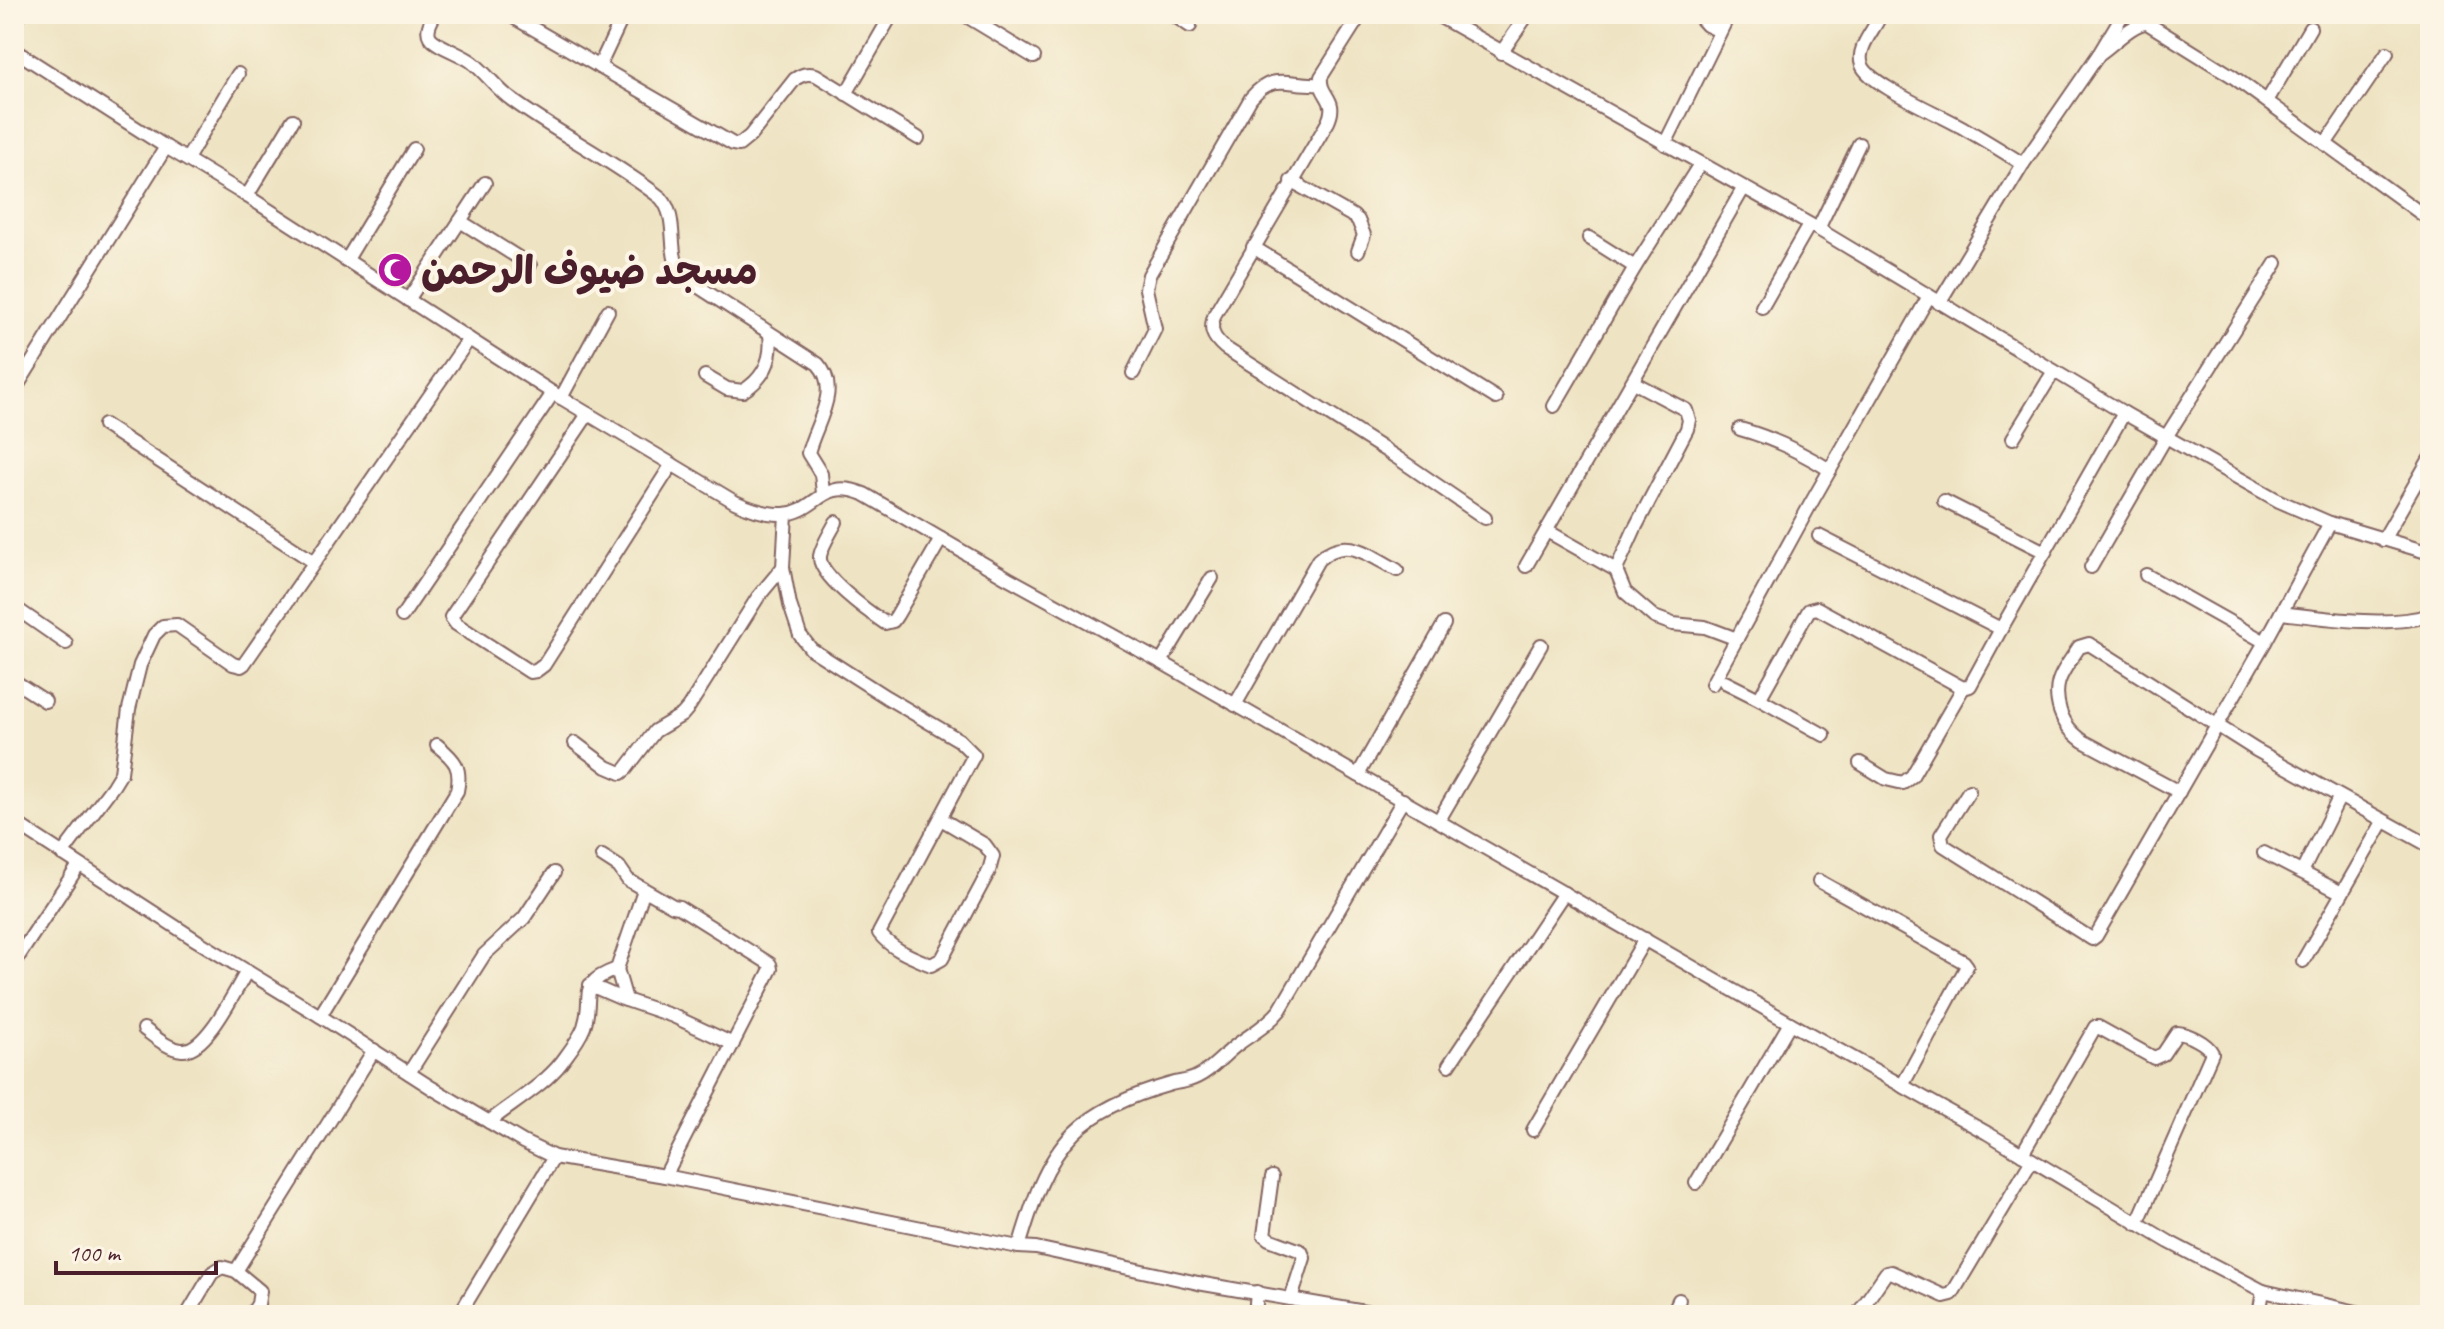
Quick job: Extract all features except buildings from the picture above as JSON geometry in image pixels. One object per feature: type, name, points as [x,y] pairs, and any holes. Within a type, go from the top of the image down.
[{"type":"street","points":[[14,23],[20,14]]},
{"type":"street","points":[[435,14],[428,31],[435,42],[468,59],[512,100],[661,198],[668,206],[672,219],[674,254],[679,271],[685,278],[818,364],[828,378],[827,397],[808,453],[821,474],[823,493]]},
{"type":"street","points":[[508,14],[733,144],[739,145],[750,136],[802,74],[816,75],[918,138]]},
{"type":"street","points":[[599,67],[624,14]]},
{"type":"street","points":[[846,94],[892,14]]},
{"type":"street","points":[[963,14],[1034,57]]},
{"type":"street","points":[[1172,14],[1190,26]]},
{"type":"street","points":[[1361,14],[1321,77],[1320,84],[1332,104],[1332,112],[1211,324],[1212,334],[1217,342],[1485,518]]},
{"type":"street","points":[[1501,53],[1528,14]]},
{"type":"street","points":[[1697,14],[1707,25],[1720,31]]},
{"type":"street","points":[[1665,144],[1729,14]]},
{"type":"street","points":[[1824,735],[1761,700],[1719,683],[1737,639],[1830,470],[1934,300],[2123,14]]},
{"type":"street","points":[[1438,15],[1813,227],[2124,413],[2279,501],[2330,523],[2430,553]]},
{"type":"street","points":[[1878,20],[1862,50],[1861,63],[1866,72],[1886,87],[1963,127],[2023,164]]},
{"type":"street","points":[[2099,54],[2136,25],[2147,23],[2232,76],[2430,220]]},
{"type":"street","points":[[2267,101],[2310,28]]},
{"type":"street","points":[[14,50],[557,395],[751,509],[786,514],[805,507],[823,493],[839,488],[856,491],[1439,820],[2027,1157],[2137,1224],[2263,1291],[2370,1315]]},
{"type":"street","points":[[2325,144],[2387,53]]},
{"type":"street","points":[[187,159],[238,74]]},
{"type":"street","points":[[1133,373],[1155,329],[1146,289],[1149,275],[1251,98],[1269,82],[1320,84]]},
{"type":"street","points":[[247,196],[293,120]]},
{"type":"street","points":[[1762,307],[1813,227],[1859,144]]},
{"type":"street","points":[[14,391],[166,147]]},
{"type":"street","points":[[346,261],[414,149]]},
{"type":"street","points":[[1554,406],[1635,267],[1700,164]]},
{"type":"street","points":[[1291,181],[1358,220],[1364,235],[1358,251]]},
{"type":"street","points":[[408,300],[485,183]]},
{"type":"street","points":[[1526,566],[1743,189]]},
{"type":"street","points":[[460,221],[530,265]]},
{"type":"street","points":[[1589,238],[1635,267]]},
{"type":"street","points":[[1253,247],[1496,398]]},
{"type":"street","points":[[2091,567],[2166,437],[2276,263]]},
{"type":"street","points":[[402,616],[557,395],[608,311]]},
{"type":"street","points":[[705,376],[727,389],[743,391],[769,362],[770,335]]},
{"type":"street","points":[[62,854],[121,773],[133,687],[154,635],[163,626],[177,625],[233,664],[241,666],[469,339]]},
{"type":"street","points":[[2013,438],[2054,371]]},
{"type":"street","points":[[1616,570],[1681,443],[1689,420],[1686,410],[1633,382]]},
{"type":"street","points":[[1860,763],[1886,779],[1903,783],[1912,776],[1963,688],[1970,686],[2124,413]]},
{"type":"street","points":[[588,414],[451,617],[456,624],[530,672],[544,665],[672,464]]},
{"type":"street","points":[[104,425],[314,562]]},
{"type":"street","points":[[1740,429],[1796,449],[1830,470]]},
{"type":"street","points":[[2383,540],[2429,460]]},
{"type":"street","points":[[1944,501],[2045,552]]},
{"type":"street","points":[[786,514],[783,567],[790,605],[800,635],[811,649],[959,740],[974,755],[879,933],[887,943],[931,965],[942,959],[989,871],[993,856],[985,845],[941,819]]},
{"type":"street","points":[[836,522],[820,556],[822,567],[885,623],[893,621],[897,615],[941,539]]},
{"type":"street","points":[[1969,791],[1941,835],[1943,845],[2092,939],[2265,642],[2330,523]]},
{"type":"street","points":[[1547,531],[1616,570],[1625,592],[1654,617],[1673,624],[1705,627],[1737,639]]},
{"type":"street","points":[[1819,536],[2001,629]]},
{"type":"street","points":[[1235,705],[1318,560],[1329,550],[1341,547],[1357,549],[1397,570]]},
{"type":"street","points":[[575,743],[616,772],[626,769],[655,731],[688,708],[758,597],[783,567]]},
{"type":"street","points":[[2146,575],[2265,642]]},
{"type":"street","points":[[1161,662],[1212,578]]},
{"type":"street","points":[[14,607],[66,643]]},
{"type":"street","points":[[1761,700],[1812,608],[1830,614],[1963,688]]},
{"type":"street","points":[[2281,613],[2335,620],[2408,620],[2430,615]]},
{"type":"street","points":[[1358,775],[1444,624]]},
{"type":"street","points":[[2179,792],[2083,741],[2064,723],[2055,691],[2079,647],[2089,644],[2256,750],[2430,846]]},
{"type":"street","points":[[1439,820],[1541,645]]},
{"type":"street","points":[[14,681],[45,701]]},
{"type":"street","points":[[320,1016],[457,791],[460,778],[458,769],[452,757],[437,745]]},
{"type":"street","points":[[2302,872],[2339,798]]},
{"type":"street","points":[[1019,1247],[1031,1206],[1045,1175],[1073,1134],[1090,1119],[1128,1100],[1205,1072],[1260,1030],[1280,1010],[1403,800]]},
{"type":"street","points":[[14,822],[409,1073],[554,1157],[1036,1248],[1198,1283],[1382,1315]]},
{"type":"street","points":[[2303,961],[2383,822]]},
{"type":"street","points":[[2264,853],[2342,893]]},
{"type":"street","points":[[602,856],[619,867],[628,880],[679,907],[770,964],[771,969],[665,1176]]},
{"type":"street","points":[[14,963],[79,865]]},
{"type":"street","points":[[409,1073],[484,955],[524,918],[554,873]]},
{"type":"street","points":[[1819,881],[1967,966],[1902,1086]]},
{"type":"street","points":[[626,1000],[617,969],[644,890]]},
{"type":"street","points":[[1449,1065],[1564,893]]},
{"type":"street","points":[[1533,1130],[1645,939]]},
{"type":"street","points":[[489,1122],[559,1067],[585,1025],[590,985],[601,974],[617,969]]},
{"type":"street","points":[[144,1029],[175,1049],[194,1049],[208,1035],[247,971]]},
{"type":"street","points":[[590,985],[673,1016],[733,1044]]},
{"type":"street","points":[[1696,1183],[1790,1023]]},
{"type":"street","points":[[1857,1315],[1886,1273],[1891,1272],[1944,1296],[1952,1294],[2095,1027],[2154,1058],[2163,1054],[2177,1033],[2209,1047],[2212,1053],[2137,1224]]},
{"type":"street","points":[[236,1271],[374,1050]]},
{"type":"street","points":[[459,1315],[554,1157]]},
{"type":"street","points":[[1272,1177],[1264,1235],[1301,1251],[1304,1258],[1291,1299]]},
{"type":"street","points":[[187,1315],[218,1267],[236,1271],[260,1291],[258,1304],[251,1315]]},
{"type":"street","points":[[2259,1315],[2263,1291]]},
{"type":"street","points":[[1255,1315],[1257,1292]]},
{"type":"street","points":[[1672,1315],[1679,1300]]},
{"type":"place","name":"مسجد ضيوف الرحمن","points":[[395,270]]}]
